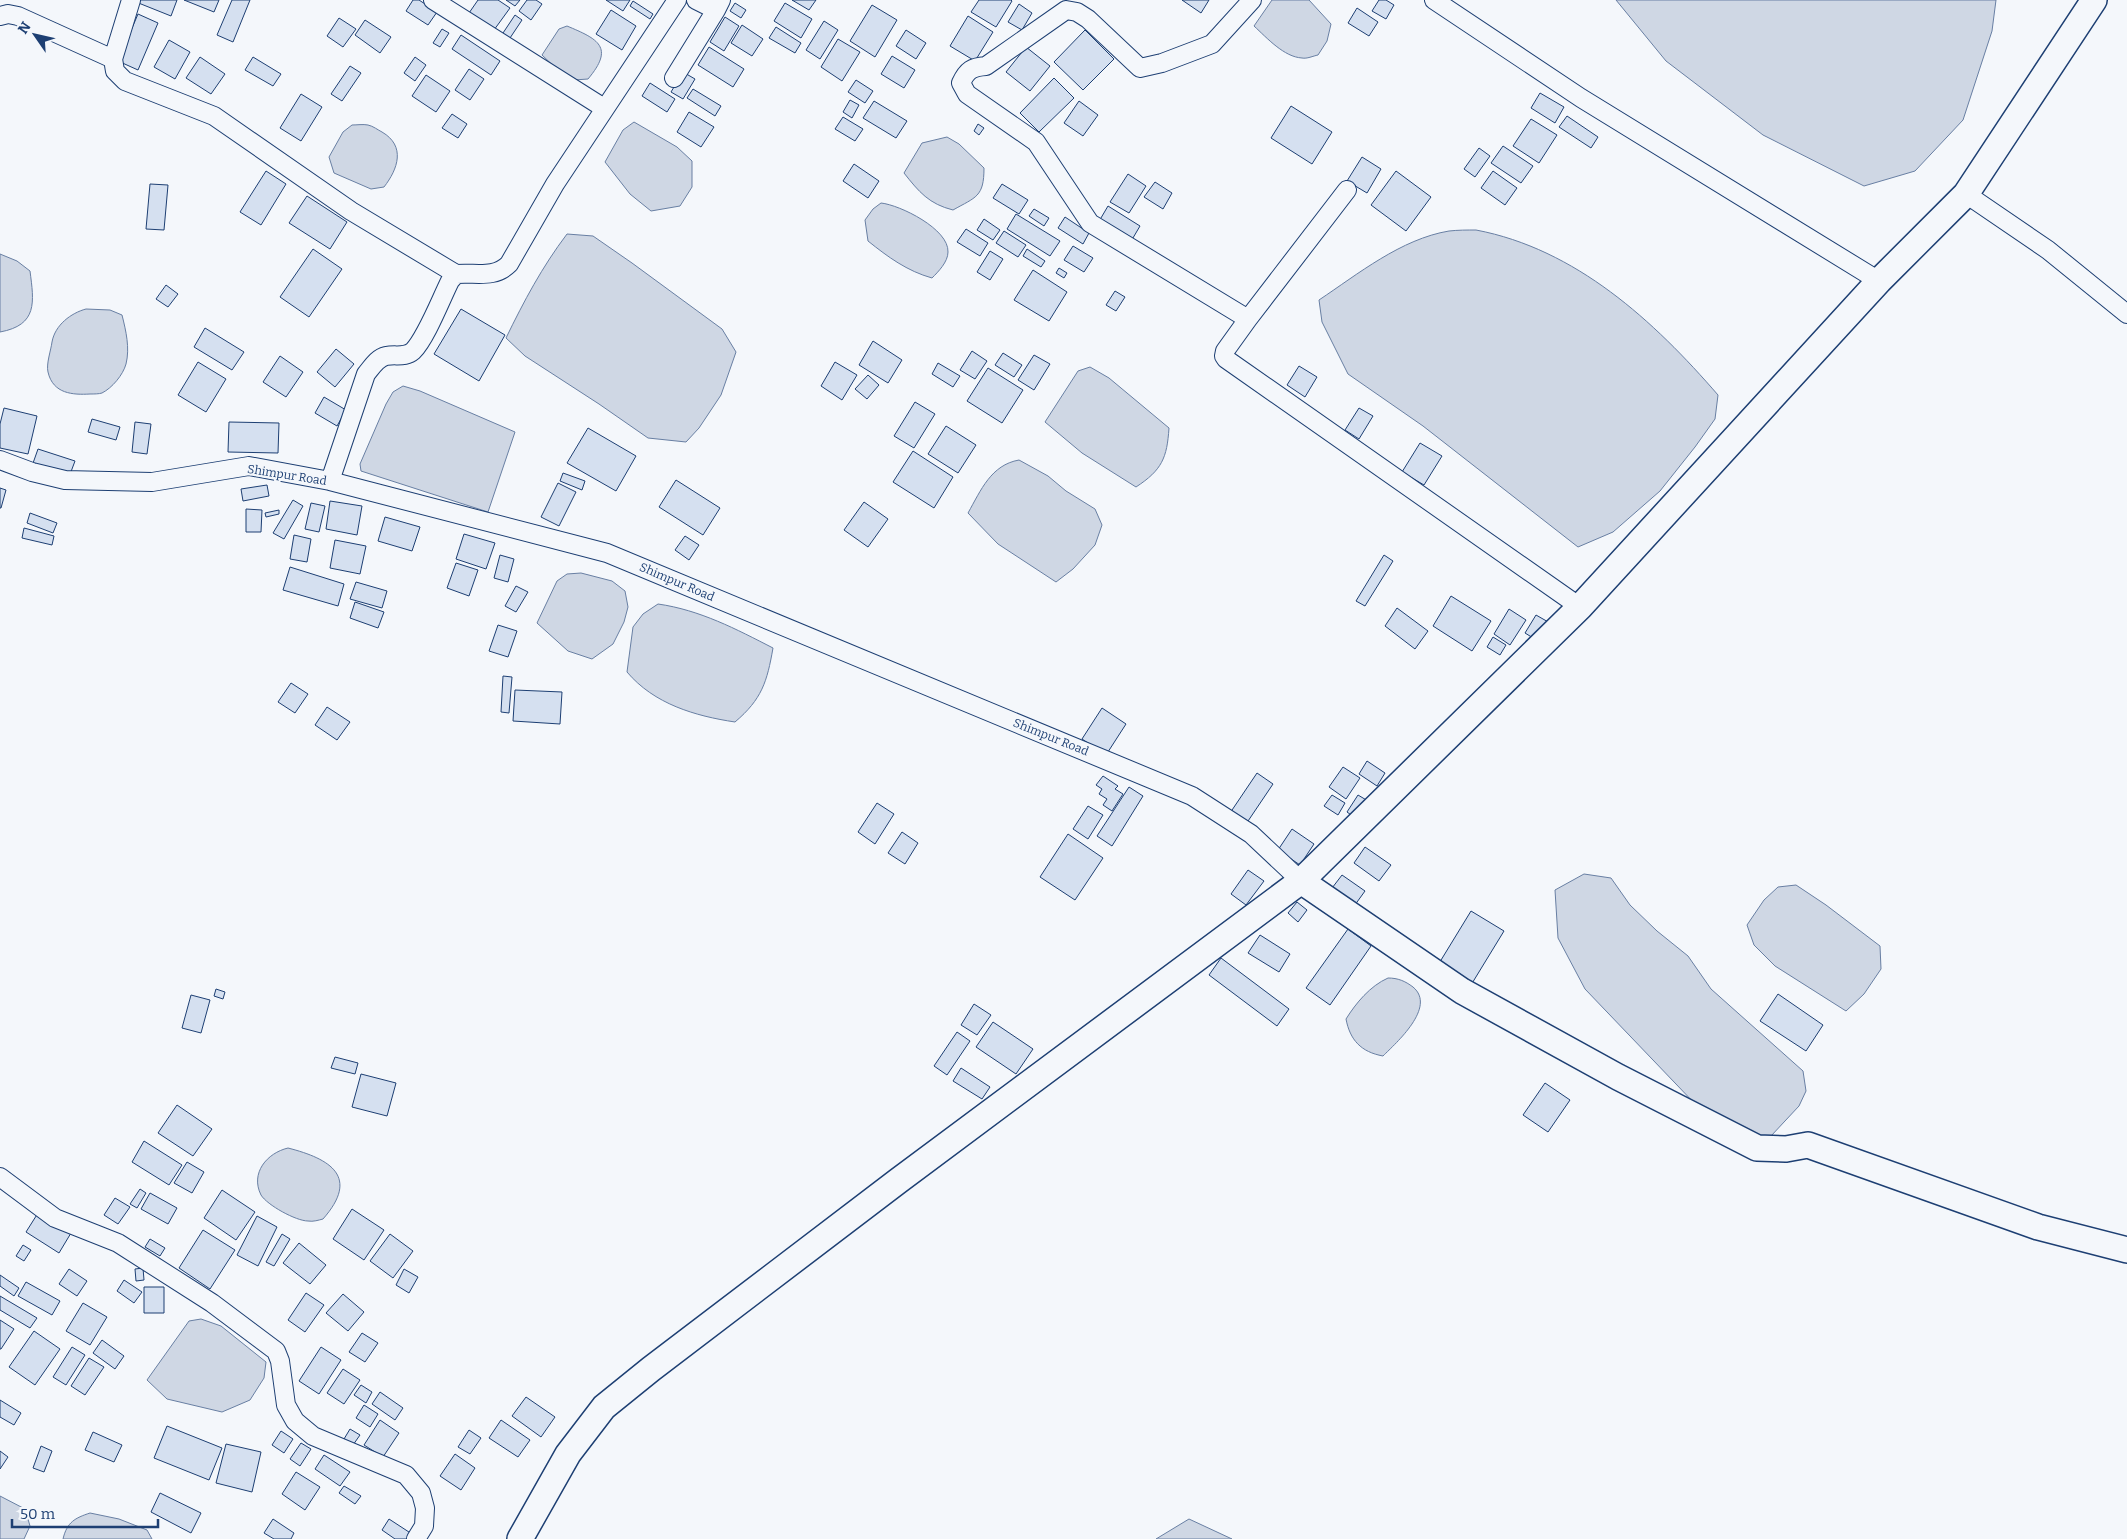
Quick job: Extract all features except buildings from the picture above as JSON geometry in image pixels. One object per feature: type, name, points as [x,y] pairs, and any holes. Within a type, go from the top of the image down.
[{"type":"street","points":[[131,0],[113,59],[115,71],[125,81],[214,116],[350,211],[456,274],[494,274],[503,270],[509,264],[555,184],[676,0]]},
{"type":"street","points":[[433,0],[604,108]]},
{"type":"street","points":[[674,78],[719,5],[696,0]]},
{"type":"street","points":[[1248,319],[1090,223],[1036,142],[967,94],[961,83],[965,74],[972,67],[986,66],[1059,5],[1078,12],[1088,19],[1140,68],[1162,63],[1212,44],[1252,0]]},
{"type":"street","points":[[1434,0],[1581,98],[1879,281]]},
{"type":"street","points":[[520,1539],[568,1454],[604,1408],[651,1369],[898,1181],[1301,881],[1580,607],[1879,281],[1966,194],[2094,0]]},
{"type":"street","points":[[0,16],[8,14],[18,16],[113,59]]},
{"type":"street","points":[[1347,190],[1248,319],[1225,351],[1224,356],[1580,607]]},
{"type":"street","points":[[1966,194],[2048,250],[2127,314]]},
{"type":"street","points":[[330,482],[366,374],[375,362],[386,356],[403,356],[412,352],[420,341],[456,274]]},
{"type":"street","name":"Shimpur Road","points":[[0,460],[32,472],[65,480],[152,482],[249,466],[330,482],[616,556],[1192,796],[1250,834],[1301,881]]},
{"type":"street","points":[[1301,881],[1462,991],[1618,1077],[1757,1148],[1786,1149],[1808,1145],[2038,1227],[2127,1250]]},
{"type":"street","points":[[0,1177],[54,1218],[118,1243],[212,1302],[276,1351],[280,1361],[286,1405],[295,1421],[313,1436],[406,1475],[420,1493],[425,1508],[424,1526],[416,1539]]},
{"type":"shaded area","points":[[1272,0],[1309,0],[1331,24],[1327,41],[1318,55],[1308,58],[1295,57],[1282,51],[1254,26]]},
{"type":"shaded area","points":[[1616,0],[1996,0],[1992,31],[1963,120],[1915,171],[1864,186],[1763,135],[1666,61]]},
{"type":"shaded area","points":[[567,26],[587,35],[599,45],[600,59],[588,79],[574,80],[563,75],[542,55],[559,29]]},
{"type":"shaded area","points":[[634,122],[677,147],[692,161],[692,187],[680,206],[651,211],[630,194],[605,162],[623,130]]},
{"type":"shaded area","points":[[352,125],[372,126],[390,138],[394,144],[397,151],[396,165],[384,187],[371,189],[334,173],[329,157],[343,132]]},
{"type":"shaded area","points":[[947,137],[959,144],[984,168],[984,178],[980,191],[973,199],[953,210],[931,201],[904,173],[922,143]]},
{"type":"shaded area","points":[[881,203],[911,213],[941,235],[946,243],[948,256],[932,278],[914,272],[898,263],[868,241],[865,220],[873,209]]},
{"type":"shaded area","points":[[1476,230],[1512,240],[1547,253],[1580,271],[1640,315],[1693,367],[1718,395],[1715,419],[1660,491],[1613,532],[1578,547],[1423,426],[1348,374],[1322,322],[1319,300],[1397,249],[1431,235],[1449,231]]},
{"type":"shaded area","points":[[567,234],[593,236],[632,263],[722,329],[736,352],[721,395],[699,428],[686,442],[648,438],[525,356],[506,338],[534,284]]},
{"type":"shaded area","points":[[0,254],[17,261],[30,271],[32,302],[27,318],[21,324],[0,332]]},
{"type":"shaded area","points":[[86,309],[110,310],[122,315],[128,352],[125,368],[113,385],[102,393],[64,392],[54,385],[48,372],[48,361],[54,336],[56,330],[64,321],[75,313]]},
{"type":"shaded area","points":[[1090,367],[1109,378],[1169,428],[1167,447],[1162,462],[1152,475],[1136,487],[1082,453],[1045,422],[1078,371]]},
{"type":"shaded area","points":[[403,386],[420,391],[515,432],[488,512],[361,471],[360,464],[386,404],[393,392]]},
{"type":"shaded area","points":[[1019,460],[1048,476],[1066,491],[1095,509],[1102,525],[1095,545],[1073,569],[1056,582],[998,544],[968,513],[982,487],[994,473],[1001,467]]},
{"type":"shaded area","points":[[581,573],[612,581],[625,591],[628,607],[624,622],[613,644],[592,659],[568,651],[537,623],[557,581],[567,574]]},
{"type":"shaded area","points":[[658,604],[703,616],[731,627],[773,648],[762,689],[751,706],[735,722],[705,716],[676,707],[650,692],[627,672],[633,627],[643,614]]},
{"type":"shaded area","points":[[1584,874],[1611,878],[1630,905],[1657,931],[1688,956],[1711,989],[1803,1071],[1806,1091],[1799,1106],[1771,1136],[1756,1135],[1698,1107],[1585,989],[1558,938],[1555,890]]},
{"type":"shaded area","points":[[1796,885],[1880,946],[1881,969],[1864,994],[1846,1011],[1775,966],[1754,945],[1747,925],[1764,900],[1778,887]]},
{"type":"shaded area","points":[[1388,978],[1401,980],[1413,987],[1419,995],[1420,1004],[1412,1024],[1405,1034],[1383,1056],[1368,1051],[1358,1044],[1350,1033],[1346,1019],[1364,995],[1381,981]]},
{"type":"shaded area","points":[[288,1148],[317,1158],[328,1164],[336,1172],[340,1181],[339,1192],[334,1204],[323,1219],[310,1221],[296,1218],[275,1208],[261,1195],[258,1179],[262,1165],[273,1154]]},
{"type":"shaded area","points":[[201,1319],[221,1326],[266,1362],[264,1378],[250,1400],[222,1412],[167,1399],[147,1380],[189,1321]]},
{"type":"shaded area","points":[[0,1496],[25,1509],[30,1526],[24,1539],[0,1539]]},
{"type":"shaded area","points":[[90,1513],[119,1519],[147,1530],[152,1539],[63,1539],[67,1528],[72,1522]]},
{"type":"shaded area","points":[[1189,1519],[1232,1539],[1156,1539]]}]
